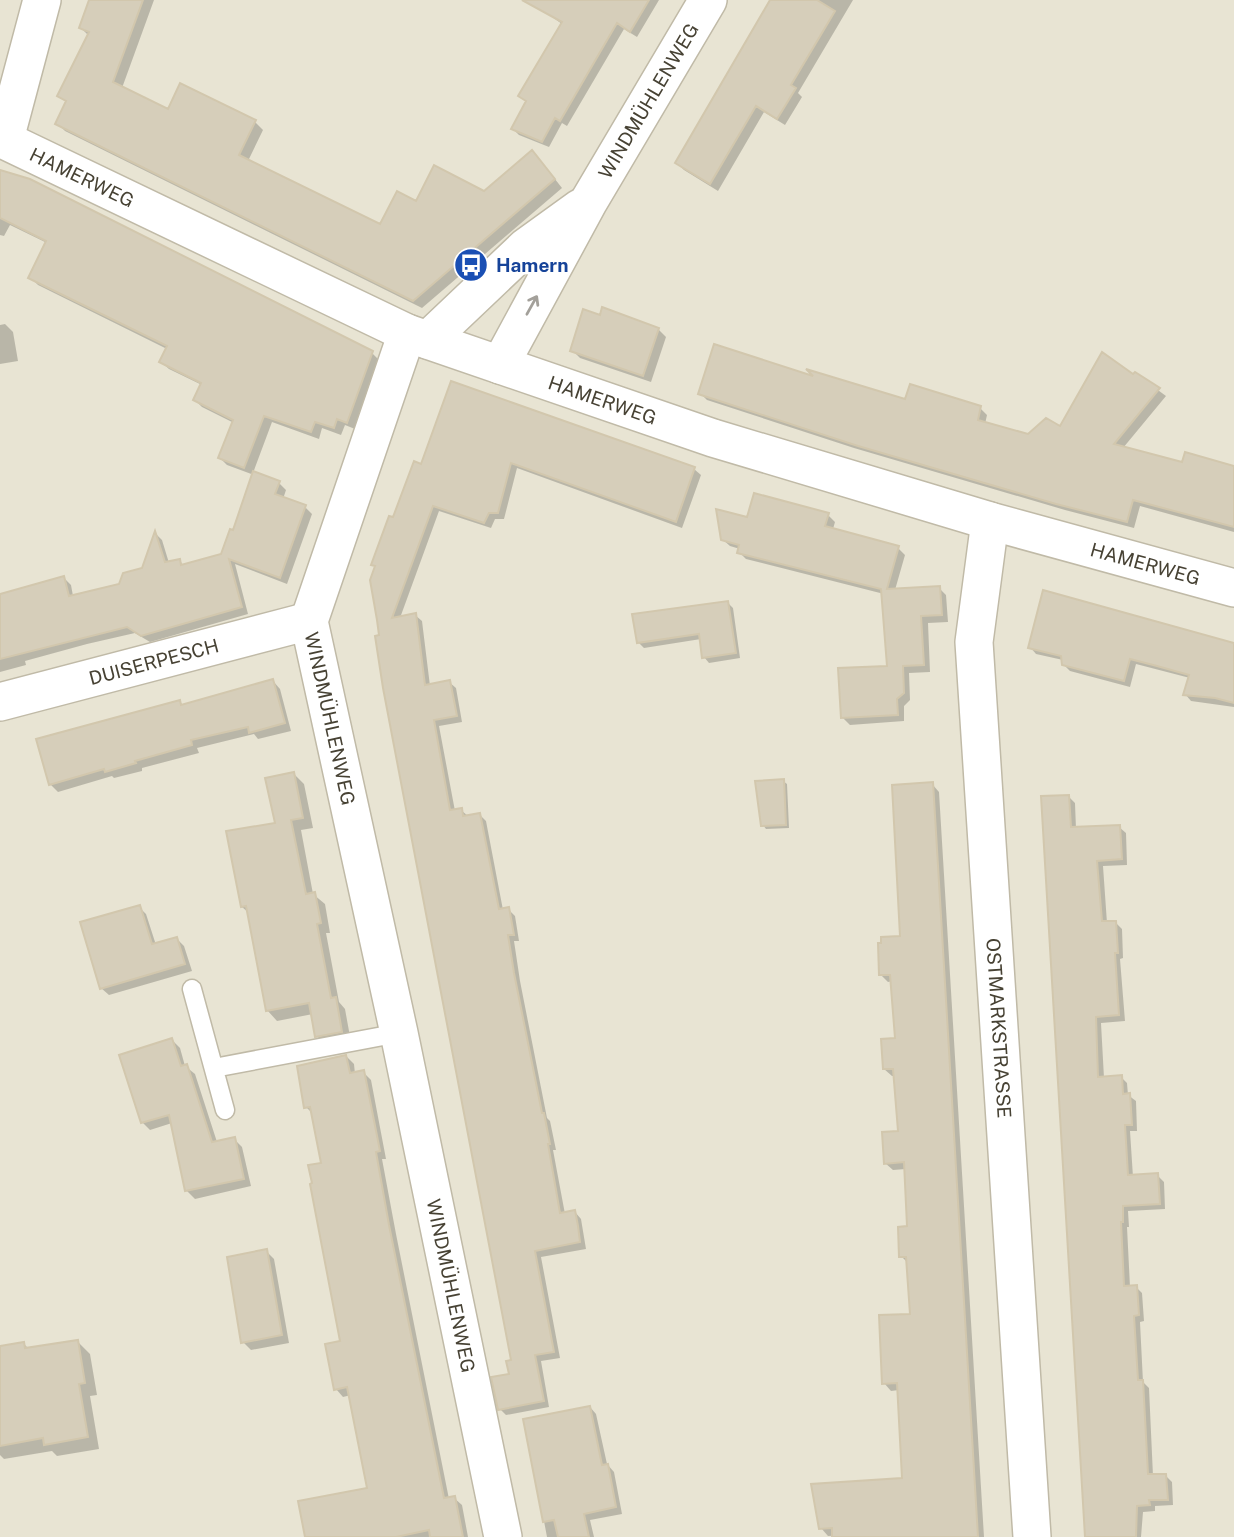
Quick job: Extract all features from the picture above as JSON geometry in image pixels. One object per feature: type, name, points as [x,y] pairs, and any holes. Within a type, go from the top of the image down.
[{"type":"street","points":[[2,139],[42,0]]},
{"type":"street","name":"WINDMÜHLENWEG","points":[[499,365],[589,201],[708,0]]},
{"type":"street","name":"HAMERWEG","points":[[2,139],[418,337],[713,438],[990,522],[1234,588]]},
{"type":"street","name":"WINDMÜHLENWEG","points":[[503,1537],[399,1033],[309,621],[418,337],[526,247],[589,201]]},
{"type":"street","name":"OSTMARKSTRASSE","points":[[990,522],[974,642],[1032,1537]]},
{"type":"street","name":"DUISERPESCH","points":[[0,702],[309,621]]},
{"type":"lane","points":[[192,989],[225,1111]]},
{"type":"lane","points":[[214,1068],[399,1033]]},
{"type":"shaded area","points":[[0,0],[1234,0],[1234,1537],[0,1537]]},
{"type":"building","points":[[89,0],[143,0],[113,82],[168,109],[180,83],[256,120],[239,155],[380,224],[397,191],[416,201],[434,165],[484,191],[532,150],[555,179],[413,301],[55,124],[66,101],[57,96],[89,32],[79,28]]},
{"type":"building","points":[[522,0],[649,0],[630,32],[617,23],[560,121],[555,118],[542,142],[511,129],[526,101],[518,96],[562,22]]},
{"type":"building","points":[[770,0],[817,0],[835,11],[791,85],[796,88],[777,119],[756,106],[710,184],[675,163]]},
{"type":"building","points":[[0,170],[30,179],[373,351],[347,423],[337,419],[334,428],[315,422],[311,432],[264,416],[244,468],[218,458],[233,420],[193,400],[201,383],[159,362],[167,346],[28,278],[46,241],[0,218]]},
{"type":"building","points":[[602,307],[659,328],[643,376],[570,351],[583,309],[600,315]]},
{"type":"building","points":[[714,344],[813,376],[806,369],[905,399],[910,384],[981,406],[978,420],[1028,434],[1046,418],[1060,426],[1102,352],[1133,374],[1135,372],[1160,388],[1114,444],[1182,462],[1185,452],[1234,466],[1234,527],[1133,500],[1127,522],[858,446],[698,394]]},
{"type":"building","points":[[451,381],[695,467],[676,522],[511,463],[498,513],[489,513],[484,523],[433,506],[392,618],[416,613],[425,685],[450,680],[457,716],[434,720],[450,810],[462,808],[463,816],[480,813],[499,909],[509,907],[514,935],[508,935],[514,973],[550,1144],[560,1213],[575,1210],[578,1226],[580,1242],[535,1251],[554,1352],[535,1355],[544,1401],[498,1410],[491,1377],[509,1374],[506,1361],[511,1360],[383,688],[375,636],[379,635],[370,580],[375,566],[371,565],[389,516],[393,517],[414,461],[421,464]]},
{"type":"building","points":[[253,471],[280,481],[275,494],[306,505],[280,578],[229,559],[242,607],[141,636],[127,627],[0,659],[0,594],[64,576],[69,596],[119,584],[123,573],[142,568],[155,531],[165,562],[180,559],[181,565],[221,554],[230,529],[233,530]]},
{"type":"building","points":[[754,493],[829,513],[825,526],[899,546],[887,589],[940,586],[942,615],[921,616],[924,665],[903,666],[904,693],[897,699],[898,715],[841,718],[838,668],[887,666],[881,589],[737,553],[739,545],[721,540],[716,509],[747,517]]},
{"type":"building","points":[[1043,590],[1234,643],[1234,703],[1183,695],[1189,675],[1157,666],[1130,659],[1124,681],[1062,665],[1061,656],[1028,648]]},
{"type":"building","points":[[728,601],[736,653],[702,658],[699,634],[637,643],[632,614]]},
{"type":"building","points":[[273,679],[285,723],[249,733],[248,727],[191,740],[192,745],[135,761],[136,763],[49,785],[36,739],[180,700],[181,705]]},
{"type":"building","points":[[294,772],[303,818],[291,820],[306,894],[315,892],[321,923],[317,924],[331,998],[336,997],[342,1032],[315,1037],[309,1003],[266,1011],[246,906],[241,907],[226,831],[275,823],[265,778]]},
{"type":"building","points":[[784,779],[786,825],[761,826],[755,781]]},
{"type":"building","points":[[933,782],[978,1537],[832,1537],[832,1528],[819,1529],[811,1484],[902,1478],[897,1383],[882,1384],[879,1315],[910,1314],[906,1257],[899,1257],[898,1227],[907,1226],[904,1162],[884,1164],[882,1132],[898,1131],[893,1069],[883,1069],[881,1039],[895,1038],[890,975],[879,975],[878,943],[881,943],[881,937],[900,936],[892,785]]},
{"type":"building","points":[[1069,795],[1071,827],[1120,825],[1122,859],[1097,861],[1102,921],[1116,921],[1119,1015],[1096,1017],[1098,1077],[1122,1075],[1123,1094],[1130,1093],[1132,1125],[1125,1125],[1128,1175],[1158,1173],[1160,1204],[1123,1206],[1121,1222],[1124,1286],[1137,1285],[1139,1315],[1134,1316],[1138,1380],[1143,1380],[1148,1474],[1166,1474],[1168,1500],[1149,1500],[1150,1505],[1137,1506],[1136,1537],[1085,1537],[1041,796]]},
{"type":"building","points":[[140,905],[152,944],[177,937],[185,964],[100,989],[80,922]]},
{"type":"building","points":[[172,1038],[181,1066],[187,1064],[212,1142],[235,1137],[244,1179],[185,1191],[169,1115],[141,1123],[119,1055]]},
{"type":"building","points":[[346,1055],[350,1073],[364,1070],[380,1151],[376,1152],[389,1225],[444,1498],[455,1496],[463,1537],[430,1537],[429,1530],[396,1537],[305,1537],[298,1501],[367,1488],[347,1387],[334,1390],[325,1344],[340,1341],[310,1184],[308,1165],[321,1163],[310,1107],[304,1108],[297,1066]]},
{"type":"building","points":[[267,1249],[282,1335],[241,1343],[227,1257]]},
{"type":"building","points":[[78,1340],[85,1383],[79,1384],[88,1437],[44,1445],[43,1438],[0,1446],[0,1346],[24,1342],[25,1348]]},
{"type":"building","points":[[590,1406],[602,1465],[608,1464],[616,1507],[584,1514],[589,1537],[558,1537],[554,1520],[543,1522],[523,1419]]},
{"type":"place","name":"Hamern","points":[[471,265]]}]
